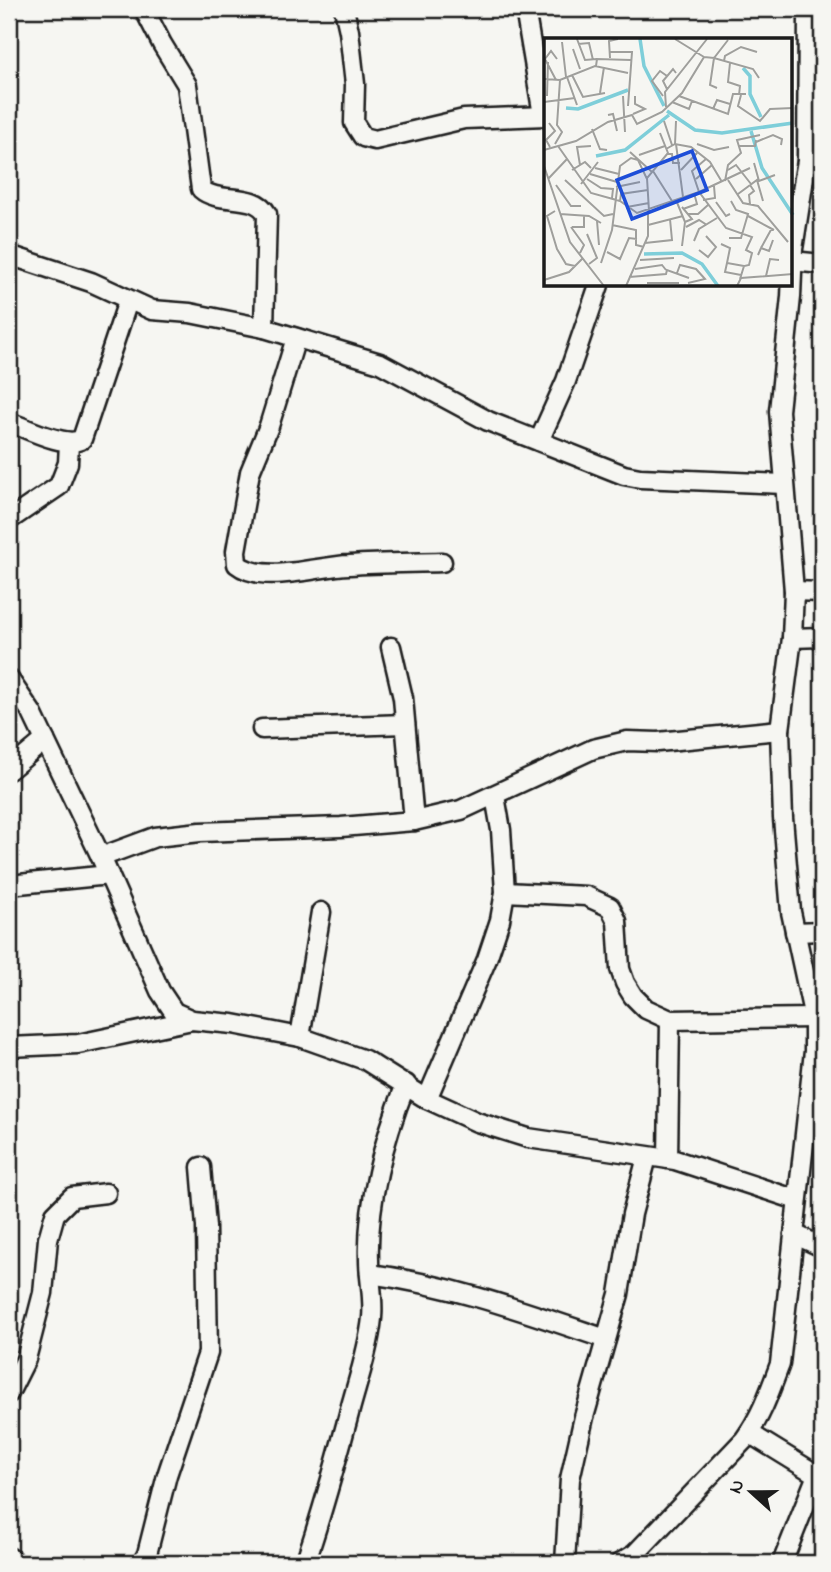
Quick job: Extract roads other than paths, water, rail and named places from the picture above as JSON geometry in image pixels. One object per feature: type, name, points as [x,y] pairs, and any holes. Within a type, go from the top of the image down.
[{"type":"street","points":[[144,9],[187,85],[200,188],[209,195],[257,204],[267,214],[264,328]]},
{"type":"street","points":[[344,9],[355,84],[354,123],[363,137],[375,140],[464,119],[544,115]]},
{"type":"street","points":[[525,9],[544,110]]},
{"type":"street","points":[[808,9],[806,165],[792,261],[822,264]]},
{"type":"street","points":[[9,255],[91,282],[152,310],[190,313],[264,328],[380,363],[488,421],[624,475],[784,484]]},
{"type":"street","points":[[539,441],[566,381],[598,287]]},
{"type":"street","points":[[620,1563],[635,1553],[750,1433],[765,1404],[779,1364],[797,1200],[816,1101],[814,1018],[795,932],[783,818],[780,730],[792,638],[794,591],[779,411],[790,287]]},
{"type":"street","points":[[9,422],[69,443],[79,442],[83,438],[128,301]]},
{"type":"street","points":[[296,338],[269,426],[250,472],[236,551],[237,564],[244,570],[260,574],[345,565],[442,562]]},
{"type":"street","points":[[9,520],[59,486],[68,463],[69,443]]},
{"type":"street","points":[[794,591],[822,592]]},
{"type":"street","points":[[792,638],[822,637]]},
{"type":"street","points":[[391,648],[403,698],[414,821]]},
{"type":"street","points":[[9,679],[32,713],[110,875],[160,992],[174,1012],[192,1020]]},
{"type":"street","points":[[262,729],[405,724]]},
{"type":"street","points":[[101,857],[155,837],[200,832],[341,827],[414,821],[461,810],[593,750],[627,741],[658,742],[780,730]]},
{"type":"street","points":[[9,771],[44,740]]},
{"type":"street","points":[[427,1099],[487,959],[505,892],[501,831],[495,796]]},
{"type":"street","points":[[9,885],[110,875]]},
{"type":"street","points":[[505,892],[586,896],[610,907],[617,921],[620,969],[625,983],[646,1009],[670,1020],[814,1018]]},
{"type":"street","points":[[300,1037],[321,912]]},
{"type":"street","points":[[795,932],[822,931]]},
{"type":"street","points":[[9,1047],[78,1044],[192,1020],[233,1024],[300,1037],[365,1059],[427,1099],[477,1122],[528,1138],[668,1159],[797,1200]]},
{"type":"street","points":[[668,1159],[670,1020]]},
{"type":"street","points":[[305,1563],[325,1504],[372,1318],[369,1260],[371,1222],[389,1126],[406,1084]]},
{"type":"street","points":[[565,1563],[570,1479],[619,1294],[632,1214],[647,1157]]},
{"type":"street","points":[[142,1563],[147,1554],[167,1475],[208,1353],[207,1254],[201,1167]]},
{"type":"street","points":[[9,1394],[26,1360],[44,1293],[48,1239],[55,1214],[72,1197],[106,1193]]},
{"type":"street","points":[[794,1234],[822,1247]]},
{"type":"street","points":[[370,1273],[405,1278],[477,1296],[606,1339]]},
{"type":"street","points":[[750,1433],[814,1473],[815,1480],[782,1563]]},
{"type":"street","points":[[9,1557],[16,1563]]}]
